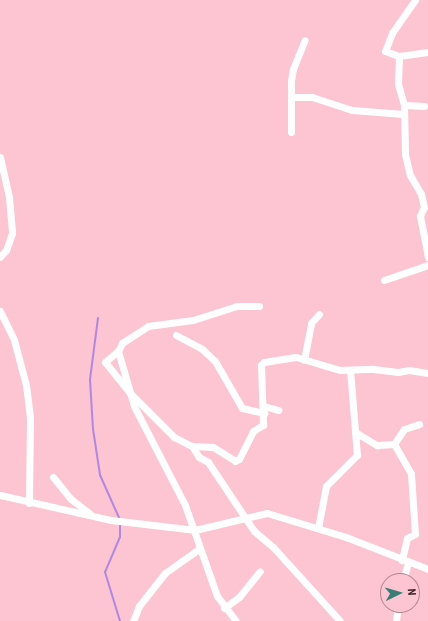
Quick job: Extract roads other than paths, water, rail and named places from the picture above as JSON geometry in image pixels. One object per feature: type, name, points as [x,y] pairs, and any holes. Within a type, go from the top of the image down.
[{"type":"street","points":[[415,0],[392,33],[385,51],[399,56],[428,52]]},
{"type":"street","points":[[291,132],[293,69],[305,40]]},
{"type":"street","points":[[399,56],[398,84],[404,105],[405,154],[410,175],[422,194],[424,207],[420,216],[428,257]]},
{"type":"street","points":[[292,97],[317,98],[352,110],[403,114]]},
{"type":"street","points":[[404,105],[424,106]]},
{"type":"street","points":[[0,157],[9,197],[12,234],[6,250],[0,258]]},
{"type":"street","points":[[384,280],[428,265]]},
{"type":"street","points":[[259,306],[238,306],[193,320],[148,326],[122,343],[118,351],[105,362],[129,392],[174,437],[192,446],[208,446],[237,461],[252,431],[263,425],[264,409],[262,363],[292,357],[334,369],[373,369],[392,372],[414,370],[428,372]]},
{"type":"street","points":[[0,311],[14,340],[26,385],[30,426],[29,503]]},
{"type":"street","points":[[304,360],[311,324],[319,314]]},
{"type":"street","points":[[176,335],[202,348],[214,361],[242,408],[278,410]]},
{"type":"street","points":[[118,351],[129,392],[195,530],[212,583],[224,608],[236,621]]},
{"type":"street","points":[[318,528],[323,494],[329,481],[356,459],[350,370]]},
{"type":"street","points":[[394,444],[404,429],[419,424]]},
{"type":"street","points":[[355,432],[377,445],[394,444]]},
{"type":"street","points":[[394,444],[411,474],[413,490],[412,524],[414,534],[407,538],[404,573]]},
{"type":"street","points":[[192,446],[199,457],[208,462],[254,531],[273,547],[340,621]]},
{"type":"street","points":[[52,476],[71,499],[91,516]]},
{"type":"street","points":[[0,495],[29,503],[91,516],[195,530],[230,523],[244,517],[267,513],[318,528],[428,569]]},
{"type":"street","points":[[133,621],[139,606],[165,573],[200,548]]},
{"type":"street","points":[[224,608],[239,597],[260,572]]},
{"type":"waterway","points":[[98,318],[90,380],[93,429],[100,475],[120,520]]},
{"type":"waterway","points":[[120,524],[120,537],[105,572],[120,621]]}]
